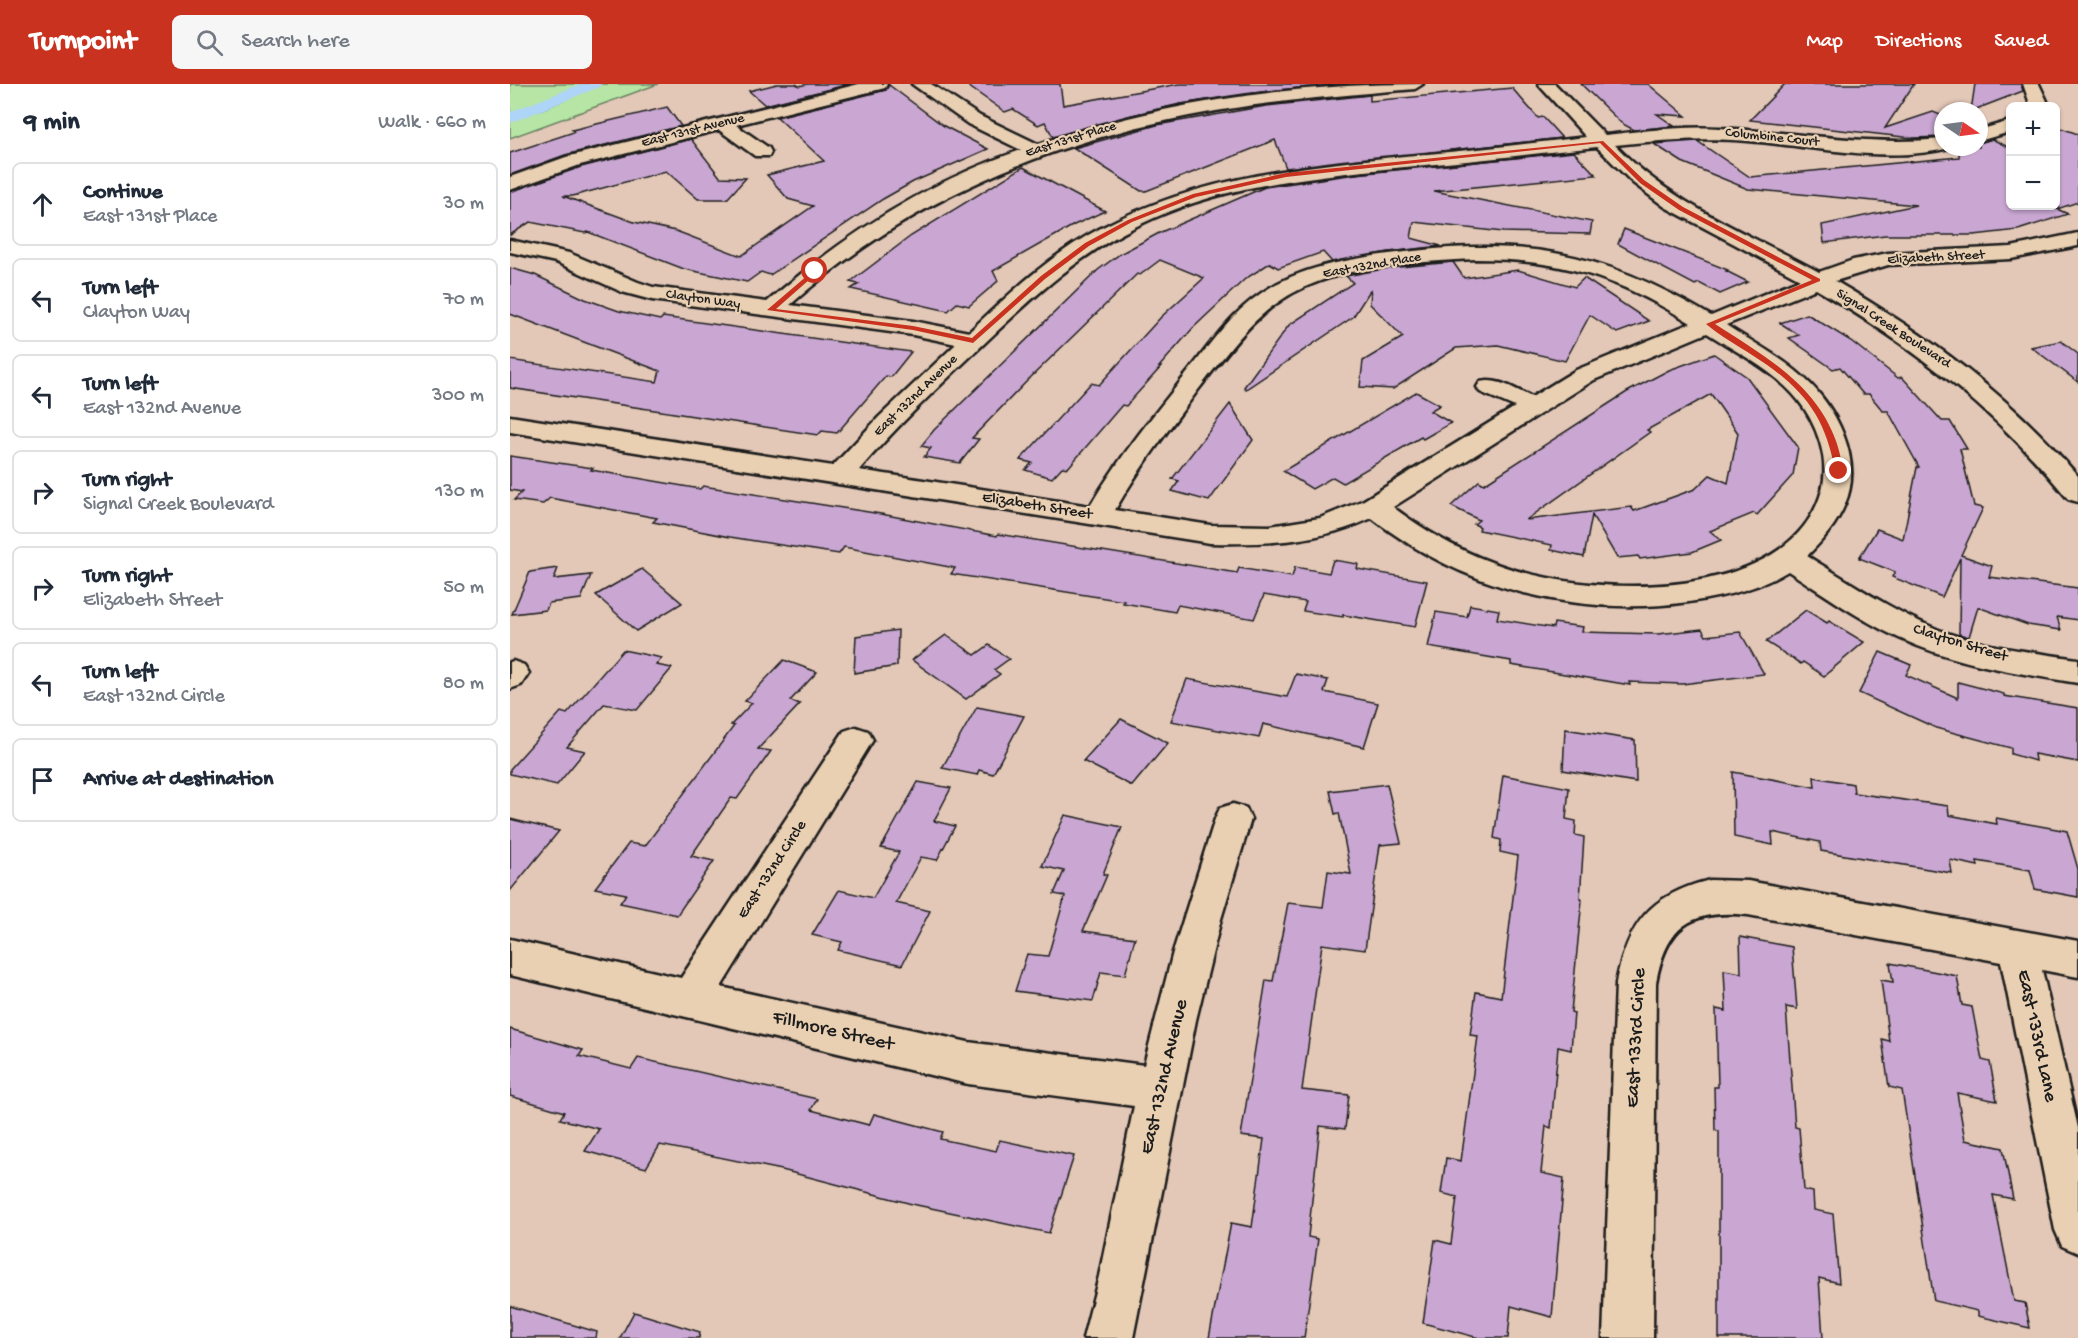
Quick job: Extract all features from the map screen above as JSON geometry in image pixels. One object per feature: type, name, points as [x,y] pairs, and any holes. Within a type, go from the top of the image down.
[{"type":"street","name":"East 131st Avenue","points":[[510,184],[573,161],[879,84]]},
{"type":"street","points":[[920,84],[974,120],[1035,150]]},
{"type":"street","name":"East 131st Place","points":[[771,310],[815,271],[882,225],[950,186],[1035,150],[1119,125],[1191,110],[1267,99],[1415,84]]},
{"type":"street","name":"Signal Creek Boulevard","points":[[1546,84],[1642,181],[1671,202],[1818,280],[1927,349],[1976,387],[2025,434],[2078,493]]},
{"type":"street","points":[[2031,84],[2038,102]]},
{"type":"street","points":[[722,124],[762,152]]},
{"type":"street","points":[[1988,133],[2006,127]]},
{"type":"street","name":"Columbine Court","points":[[1601,142],[1701,133],[1760,141],[1878,147],[1934,144]]},
{"type":"street","name":"East 132nd Avenue","points":[[840,475],[901,408],[1043,277],[1087,244],[1140,216],[1195,195],[1286,175],[1601,142]]},
{"type":"street","name":"Clayton Way","points":[[510,246],[562,257],[630,287],[652,293],[913,328],[973,340]]},
{"type":"street","name":"Elizabeth Street","points":[[510,424],[1210,534],[1270,535],[1324,526],[1374,506],[1535,407],[1557,391],[1610,364],[1857,266],[1891,258],[2000,255],[2046,248],[2074,250]]},
{"type":"street","name":"East 132nd Place","points":[[1097,517],[1134,456],[1241,321],[1268,298],[1315,275],[1360,265],[1464,252],[1520,253],[1604,271],[1633,283],[1709,324]]},
{"type":"street","points":[[1374,506],[1421,542],[1452,559],[1484,572],[1526,584],[1605,596],[1646,596],[1692,592],[1750,577],[1788,557],[1818,527],[1833,504],[1839,471],[1834,446],[1820,412],[1797,384],[1764,359],[1709,324]]},
{"type":"street","points":[[1489,387],[1535,407]]},
{"type":"street","name":"Clayton Street","points":[[1788,557],[1870,609],[1935,640],[2013,660],[2078,671]]},
{"type":"street","name":"East 132nd Circle","points":[[690,1000],[856,740]]},
{"type":"street","name":"East 132nd Avenue","points":[[1108,1338],[1160,1088],[1213,880],[1233,819]]},
{"type":"street","name":"East 133rd Circle","points":[[1628,1338],[1636,983],[1639,961],[1652,933],[1670,914],[1698,899],[1713,896],[1748,898],[2078,959]]},
{"type":"street","name":"East 133rd Lane","points":[[2017,947],[2078,1230]]},
{"type":"street","name":"Fillmore Street","points":[[510,957],[968,1063],[1160,1088]]},
{"type":"green space","points":[[510,84],[589,84],[510,115]]},
{"type":"green space","points":[[600,84],[658,84],[510,138],[510,120],[548,107]]},
{"type":"building","points":[[777,84],[799,86],[850,84],[765,105],[749,91]]},
{"type":"building","points":[[965,84],[1060,84],[1063,105],[1179,84],[1348,84],[1277,90],[1180,104],[1053,137],[1045,122],[1038,125],[1013,109],[1005,112]]},
{"type":"building","points":[[1581,84],[1648,84],[1686,116],[1657,114],[1674,126],[1634,130],[1621,123]]},
{"type":"building","points":[[1785,84],[1914,84],[1885,128],[1933,112],[1934,137],[1913,138],[1750,120]]},
{"type":"building","points":[[1975,84],[2021,84],[2023,91],[1988,104],[1988,102],[1972,102]]},
{"type":"building","points":[[889,85],[944,126],[988,149],[913,182],[883,199],[770,275],[761,272],[747,282],[684,269],[588,232],[530,222],[510,235],[510,192],[581,167],[691,139],[720,177],[746,178],[727,199],[698,199],[666,171],[573,196],[563,196],[634,222],[676,231],[741,256],[813,206],[788,199],[767,175],[824,161],[777,117],[886,90]]},
{"type":"building","points":[[1512,88],[1538,118],[1543,117],[1562,138],[1286,168],[1275,140],[1146,191],[1141,191],[1074,148],[1157,125],[1266,106],[1370,95],[1370,101]]},
{"type":"building","points":[[667,107],[681,126],[565,155],[510,175],[510,153],[574,132],[572,130]]},
{"type":"building","points":[[2060,128],[2078,134],[2078,202],[2060,208]]},
{"type":"building","points":[[1992,139],[2006,146],[2006,210],[2059,210],[2068,214],[2018,230],[1974,235],[1885,235],[1824,243],[1822,225],[1916,205],[1748,189],[1682,162],[1654,144],[1697,141],[1750,177],[1959,156],[1988,156],[1988,140]]},
{"type":"building","points":[[1574,152],[1596,175],[1434,191],[1592,222],[1590,234],[1503,232],[1414,222],[1411,238],[1441,246],[1332,262],[1323,252],[1278,268],[1270,263],[1245,279],[1193,328],[1159,367],[1161,367],[1126,406],[1122,405],[1068,468],[1062,467],[1052,478],[1025,470],[1032,463],[1020,460],[1091,383],[1099,385],[1161,317],[1204,278],[1160,260],[1140,275],[1137,274],[1029,379],[972,438],[979,439],[960,463],[924,457],[931,448],[921,446],[934,430],[1098,270],[1120,254],[1161,232],[1265,187],[1356,174]]},
{"type":"building","points":[[1023,167],[1105,211],[1074,225],[993,271],[998,281],[969,306],[957,303],[948,311],[851,289],[859,284],[850,282],[911,236]]},
{"type":"building","points":[[1624,229],[1728,270],[1726,271],[1748,282],[1720,294],[1699,283],[1695,285],[1618,244]]},
{"type":"building","points":[[1453,262],[1464,278],[1518,270],[1575,287],[1584,278],[1649,321],[1617,333],[1590,315],[1565,361],[1498,345],[1456,348],[1393,389],[1360,387],[1363,361],[1403,337],[1370,304],[1371,289],[1353,317],[1246,389],[1244,387],[1289,325],[1353,283],[1346,276],[1389,268]]},
{"type":"building","points":[[510,268],[535,275],[585,299],[619,311],[660,320],[663,317],[911,352],[891,377],[886,376],[837,433],[822,431],[818,435],[510,388],[510,360],[657,382],[660,371],[510,314]]},
{"type":"building","points":[[1807,314],[1851,341],[1898,378],[1902,377],[1942,421],[1950,421],[1967,449],[1960,449],[1974,506],[1983,508],[1961,555],[1992,566],[1989,577],[2078,588],[2078,620],[2057,617],[2061,630],[2028,625],[1978,607],[1969,637],[1959,634],[1960,558],[1942,597],[1892,577],[1895,572],[1859,558],[1877,529],[1903,539],[1917,467],[1919,467],[1888,411],[1883,411],[1869,394],[1863,394],[1840,367],[1833,369],[1789,338],[1799,335],[1780,323]]},
{"type":"building","points":[[2061,341],[2078,354],[2078,382],[2031,347]]},
{"type":"building","points":[[1714,354],[1747,377],[1798,447],[1793,475],[1757,515],[1754,513],[1710,531],[1721,540],[1692,552],[1640,559],[1638,556],[1617,558],[1592,515],[1584,557],[1551,550],[1552,545],[1479,530],[1480,527],[1474,524],[1479,520],[1451,506],[1479,481],[1484,484],[1627,392],[1669,370]],"holes":[[[1711,394],[1738,433],[1728,483],[1710,475],[1695,489],[1634,511],[1631,507],[1526,520],[1650,432],[1647,430]]]},
{"type":"building","points":[[1416,392],[1440,405],[1430,411],[1451,423],[1423,439],[1421,437],[1343,483],[1333,477],[1312,489],[1283,471]]},
{"type":"building","points":[[1230,404],[1253,440],[1209,501],[1172,491],[1179,481],[1172,479]]},
{"type":"building","points":[[510,456],[593,468],[591,470],[700,489],[703,486],[881,514],[997,536],[998,534],[1237,573],[1239,568],[1292,577],[1295,567],[1329,573],[1333,560],[1358,564],[1357,569],[1427,581],[1415,627],[1303,611],[1306,602],[1264,595],[1254,619],[1178,605],[1175,612],[1123,603],[1124,601],[951,574],[955,568],[844,547],[839,554],[730,537],[653,522],[657,518],[550,498],[543,504],[514,500],[522,492],[510,490]]},
{"type":"building","points":[[558,568],[554,579],[591,575],[581,599],[549,603],[546,610],[512,614],[530,572]]},
{"type":"building","points":[[642,569],[682,603],[636,631],[596,595]]},
{"type":"building","points":[[1470,605],[1499,610],[1497,619],[1553,628],[1554,623],[1583,627],[1582,632],[1658,634],[1702,629],[1706,636],[1740,632],[1764,674],[1682,684],[1629,682],[1630,685],[1511,665],[1511,661],[1428,647],[1436,612],[1467,617]]},
{"type":"building","points":[[1806,610],[1864,642],[1824,676],[1766,642]]},
{"type":"building","points":[[898,630],[897,666],[854,673],[856,636]]},
{"type":"building","points":[[946,635],[975,655],[989,645],[1009,659],[994,670],[1000,674],[966,699],[912,660]]},
{"type":"building","points":[[623,650],[662,658],[656,665],[672,668],[637,710],[604,704],[567,747],[585,751],[557,785],[510,774],[510,769],[561,712],[567,714]]},
{"type":"building","points":[[1880,652],[1911,665],[1906,675],[1958,698],[1958,682],[2004,694],[2004,696],[2078,708],[2078,762],[2034,754],[2035,761],[2011,754],[2011,748],[1936,728],[1859,693]]},
{"type":"building","points":[[784,660],[817,672],[790,701],[800,704],[758,749],[771,751],[737,799],[731,798],[691,856],[714,861],[677,915],[620,903],[626,894],[595,888],[629,843],[645,846],[734,726],[731,725],[752,703],[745,701]]},
{"type":"building","points":[[1296,674],[1328,680],[1324,692],[1378,703],[1364,747],[1263,724],[1259,738],[1171,721],[1187,679],[1287,697]]},
{"type":"building","points":[[977,707],[1024,716],[993,774],[979,770],[977,775],[942,768]]},
{"type":"building","points":[[1121,719],[1168,743],[1132,786],[1083,761]]},
{"type":"building","points":[[1565,729],[1635,740],[1636,782],[1563,770]]},
{"type":"building","points":[[1733,772],[1815,787],[1814,777],[1853,784],[1854,793],[1948,806],[1949,815],[1997,824],[1996,818],[2067,831],[2078,869],[2078,897],[2035,889],[2030,870],[1977,861],[1978,866],[1950,860],[1952,873],[1821,851],[1820,842],[1772,832],[1773,845],[1734,837]]},
{"type":"building","points":[[1503,775],[1569,788],[1566,819],[1576,821],[1575,835],[1584,837],[1580,899],[1582,900],[1571,1012],[1574,1013],[1571,1050],[1558,1047],[1551,1128],[1546,1126],[1541,1173],[1564,1178],[1552,1317],[1511,1306],[1508,1338],[1479,1338],[1423,1323],[1435,1240],[1451,1244],[1457,1197],[1441,1193],[1446,1158],[1461,1161],[1478,1036],[1470,1035],[1476,992],[1501,997],[1518,856],[1500,852],[1501,840],[1494,838]]},
{"type":"building","points":[[918,782],[951,788],[934,821],[955,826],[937,860],[921,857],[896,903],[930,911],[902,965],[838,950],[842,942],[812,935],[839,890],[873,898],[899,852],[881,848]]},
{"type":"building","points":[[1387,784],[1401,843],[1380,845],[1365,950],[1322,944],[1302,1090],[1349,1095],[1345,1129],[1320,1126],[1308,1237],[1318,1239],[1304,1338],[1209,1338],[1231,1223],[1252,1227],[1264,1139],[1241,1136],[1266,980],[1273,981],[1288,903],[1323,907],[1328,871],[1351,874],[1339,813],[1335,814],[1330,791]]},
{"type":"building","points":[[1065,815],[1122,827],[1103,874],[1107,875],[1083,931],[1135,938],[1125,975],[1101,972],[1093,1001],[1015,991],[1027,954],[1048,956],[1065,896],[1054,894],[1064,871],[1042,866]]},
{"type":"building","points":[[510,819],[559,831],[510,891]]},
{"type":"building","points":[[1740,937],[1792,947],[1797,1009],[1786,1007],[1795,1127],[1799,1128],[1804,1190],[1813,1192],[1814,1210],[1833,1214],[1839,1283],[1819,1278],[1823,1338],[1719,1338],[1719,1131],[1715,1130],[1714,1087],[1718,1087],[1716,1009],[1726,1011],[1724,970],[1741,973]]},
{"type":"building","points":[[1890,963],[1957,976],[1962,1005],[1972,1007],[1982,1060],[1990,1062],[1997,1101],[1957,1093],[1965,1140],[2003,1148],[2013,1199],[1993,1195],[2014,1301],[2025,1303],[2030,1328],[1978,1316],[1978,1311],[1934,1301],[1902,1090],[1889,1087],[1882,1039],[1889,1041],[1881,980],[1893,982]]},
{"type":"building","points":[[510,1029],[583,1050],[579,1056],[631,1069],[638,1058],[817,1099],[811,1110],[869,1125],[874,1114],[943,1132],[940,1139],[996,1151],[1000,1140],[1074,1156],[1049,1233],[912,1204],[782,1170],[660,1145],[646,1168],[585,1151],[599,1129],[560,1119],[564,1112],[510,1096]]},
{"type":"building","points":[[510,1306],[597,1332],[596,1338],[510,1338]]},
{"type":"building","points":[[634,1312],[700,1332],[699,1338],[620,1338]]},
{"type":"waterway","points":[[510,118],[594,84]]},
{"type":"route","points":[[815,271],[771,310],[913,328],[973,340],[1043,277],[1087,244],[1130,221],[1195,195],[1286,175],[1601,142],[1642,181],[1681,208],[1818,280],[1709,324],[1764,359],[1797,384],[1805,393],[1826,423],[1839,471]]}]
